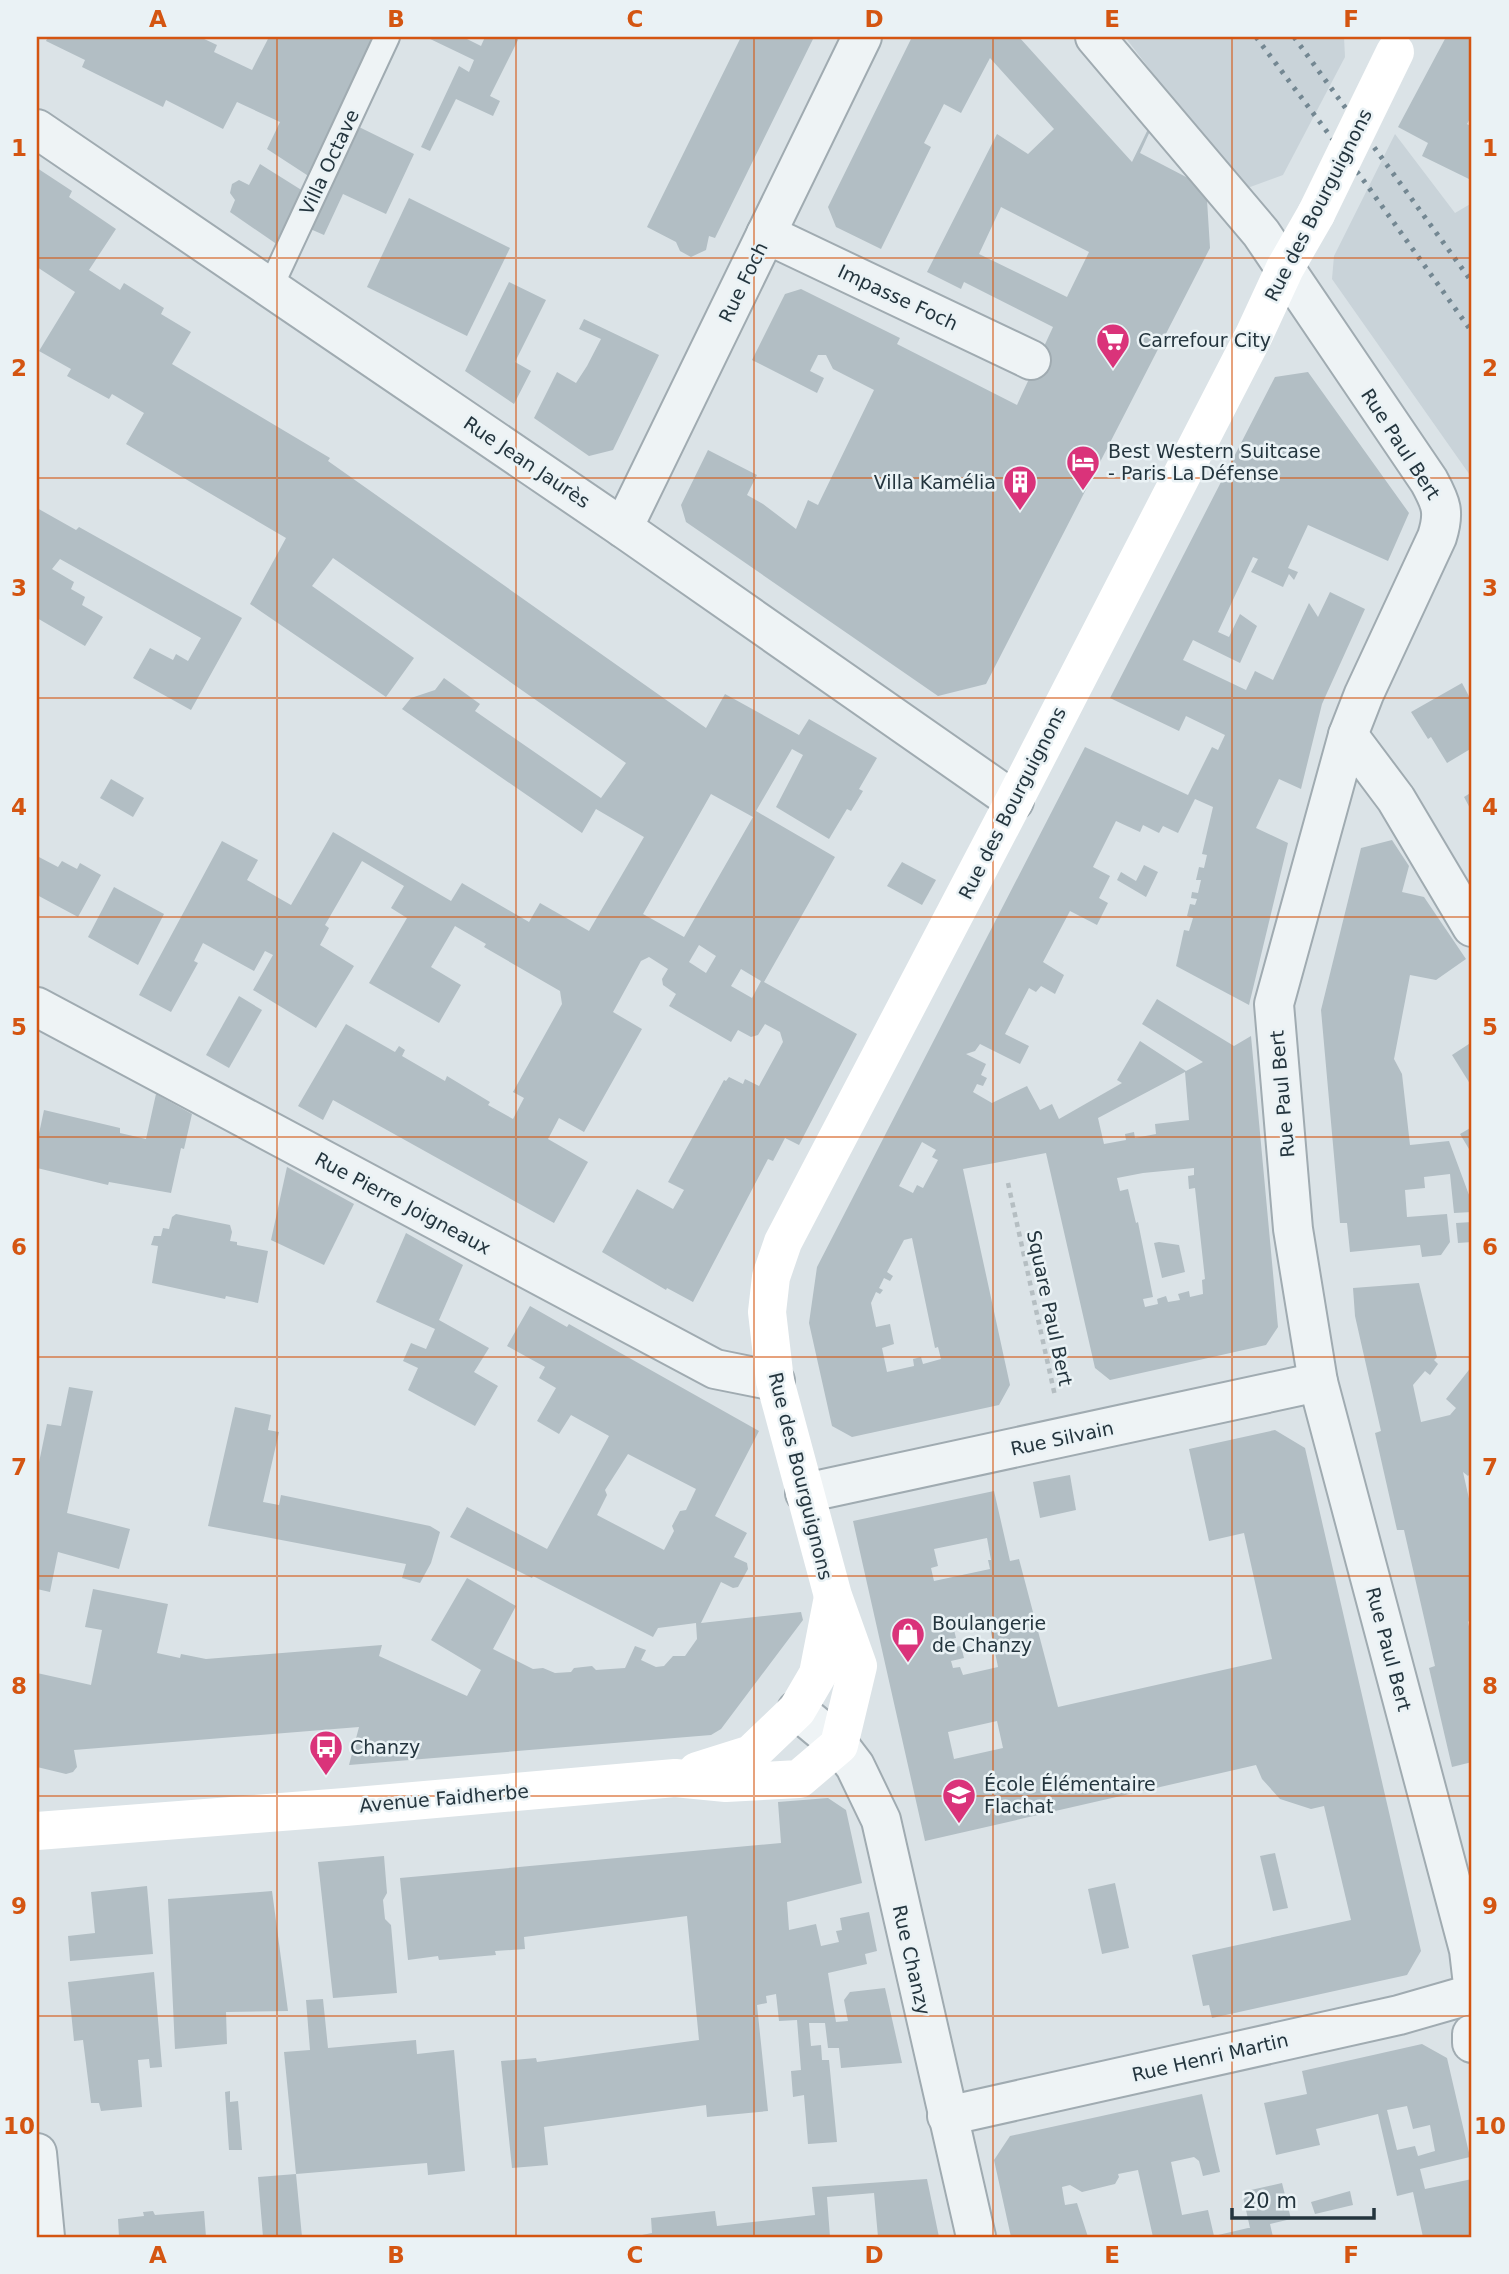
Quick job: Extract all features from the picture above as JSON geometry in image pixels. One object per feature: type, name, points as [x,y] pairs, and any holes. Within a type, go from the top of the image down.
[{"type":"main road","name":"Rue des Bourguignons","points":[[839,1745],[858,1666],[833,1596],[775,1381],[767,1312],[771,1277],[783,1242],[1254,335],[1398,44]]},
{"type":"main road","name":"Rue des Bourguignons","points":[[675,1777],[751,1754],[797,1710],[818,1674],[833,1596]]},
{"type":"main road","name":"Avenue Faidherbe","points":[[37,1831],[675,1777],[726,1783],[799,1779],[839,1745]]},
{"type":"street","name":"Rue Foch","points":[[624,528],[862,37]]},
{"type":"street","name":"Rue Paul Bert","points":[[1096,37],[1261,233],[1429,481],[1443,516],[1437,537],[1364,694],[1348,735],[1274,1004],[1293,1229],[1318,1382],[1469,1950],[1472,1976]]},
{"type":"street","name":"Rue Jean Jaurès","points":[[37,129],[624,528],[1014,801]]},
{"type":"street","name":"Impasse Foch","points":[[766,234],[1031,360]]},
{"type":"street","points":[[1348,735],[1396,800],[1472,926]]},
{"type":"street","name":"Rue Pierre Joigneaux","points":[[37,1007],[715,1369],[775,1381]]},
{"type":"street","name":"Rue Silvain","points":[[805,1493],[1318,1382]]},
{"type":"street","name":"Rue Chanzy","points":[[797,1710],[839,1745],[855,1766],[881,1820],[976,2237]]},
{"type":"street","name":"Rue Henri Martin","points":[[947,2116],[1399,2015],[1472,1994]]},
{"type":"street","points":[[1472,2034],[1472,2043]]},
{"type":"street","points":[[37,2153],[45,2237]]},
{"type":"lane","name":"Villa Octave","points":[[270,288],[387,37]]},
{"type":"path","name":"Square Paul Bert","points":[[1008,1183],[1065,1438]]},
{"type":"shaded area","points":[[1125,37],[1344,37],[1345,57],[1283,175],[1242,190]]},
{"type":"shaded area","points":[[1395,134],[1455,213],[1472,203],[1472,478],[1332,279],[1334,256]]},
{"type":"building","points":[[48,37],[200,37],[217,45],[214,52],[252,70],[269,37],[375,39],[310,177],[267,149],[280,122],[237,102],[223,129],[166,100],[163,107],[82,67],[85,60],[46,41]]},
{"type":"building","points":[[426,37],[463,37],[481,46],[485,37],[518,37],[490,96],[500,101],[493,116],[456,99],[430,151],[421,147],[459,66],[469,72],[474,60]]},
{"type":"building","points":[[741,37],[814,37],[715,238],[709,236],[706,250],[691,257],[680,251],[676,242],[647,227]]},
{"type":"building","points":[[912,37],[1019,37],[1132,162],[1149,127],[1151,129],[1140,153],[1190,179],[1207,200],[1210,248],[986,684],[938,696],[686,522],[681,505],[708,450],[757,475],[747,495],[796,529],[808,500],[818,505],[874,390],[833,369],[826,355],[818,355],[810,371],[824,378],[817,393],[752,360],[785,294],[801,289],[900,338],[897,344],[1017,405],[1053,327],[964,282],[961,289],[927,272],[997,134],[1028,154],[1054,129],[990,58],[961,113],[944,104],[924,143],[931,147],[881,249],[836,227],[828,207]],"holes":[[[1001,207],[1089,252],[1067,297],[979,254]]]},
{"type":"building","points":[[1446,37],[1472,37],[1472,115],[1467,124],[1472,127],[1472,172],[1469,179],[1422,156],[1428,143],[1398,127]]},
{"type":"building","points":[[357,126],[414,154],[386,214],[343,194],[324,235],[308,228]]},
{"type":"building","points":[[260,164],[303,191],[278,245],[230,212],[235,200],[230,193],[232,184],[239,180],[249,185]]},
{"type":"building","points":[[37,168],[72,191],[69,197],[116,229],[89,270],[120,290],[124,283],[164,308],[161,314],[191,332],[172,364],[330,458],[328,461],[706,728],[725,694],[799,735],[809,719],[877,758],[859,789],[863,791],[851,811],[847,809],[829,839],[776,807],[803,755],[792,749],[756,811],[835,857],[764,982],[857,1034],[799,1145],[785,1138],[773,1161],[768,1159],[693,1302],[667,1288],[666,1290],[602,1252],[637,1189],[673,1209],[684,1190],[668,1182],[724,1080],[729,1077],[743,1084],[745,1079],[759,1086],[783,1042],[780,1032],[765,1024],[758,1035],[751,1037],[738,1030],[731,1042],[669,1006],[676,994],[663,985],[662,979],[668,969],[649,957],[641,961],[613,1012],[642,1029],[584,1132],[559,1118],[548,1139],[588,1162],[554,1223],[333,1100],[323,1120],[298,1106],[346,1024],[395,1052],[399,1046],[405,1050],[402,1056],[445,1081],[447,1076],[513,1119],[524,1098],[513,1092],[562,1004],[560,991],[484,947],[486,944],[455,926],[431,967],[461,985],[439,1023],[369,983],[407,918],[391,908],[404,886],[362,861],[325,925],[329,928],[320,945],[354,966],[316,1028],[253,990],[273,955],[265,951],[254,971],[203,943],[194,961],[198,963],[171,1012],[139,995],[222,841],[258,860],[247,880],[291,905],[333,832],[451,901],[462,883],[529,922],[540,903],[589,931],[644,837],[596,809],[582,833],[402,709],[411,698],[435,690],[444,678],[480,704],[475,711],[601,798],[626,763],[333,558],[312,586],[414,658],[386,697],[250,604],[286,538],[126,444],[144,413],[112,394],[109,399],[67,376],[71,369],[39,351],[75,292],[37,267]],"holes":[[[711,794],[753,817],[684,937],[643,914]],[[699,945],[716,956],[706,973],[689,962]],[[741,969],[761,981],[752,998],[731,986]]]},
{"type":"building","points":[[409,198],[510,248],[467,336],[367,287]]},
{"type":"building","points":[[509,282],[546,300],[515,362],[531,371],[514,404],[465,371]]},
{"type":"building","points":[[584,319],[659,355],[613,450],[589,456],[534,418],[557,372],[576,383],[601,339],[579,329]]},
{"type":"building","points":[[1308,372],[1409,513],[1388,561],[1308,525],[1288,568],[1298,572],[1294,580],[1289,574],[1283,587],[1251,572],[1258,559],[1253,557],[1218,632],[1229,637],[1240,614],[1257,626],[1240,663],[1193,640],[1183,660],[1246,690],[1255,671],[1273,680],[1309,603],[1318,617],[1330,592],[1365,609],[1322,704],[1301,789],[1279,779],[1256,828],[1288,843],[1249,1005],[1176,966],[1184,930],[1189,931],[1193,918],[1187,916],[1190,904],[1195,905],[1197,899],[1191,898],[1192,892],[1198,893],[1201,880],[1196,880],[1199,867],[1204,868],[1207,855],[1202,854],[1213,807],[1195,799],[1178,833],[1163,826],[1159,833],[1143,825],[1140,832],[1116,821],[1093,867],[1110,876],[1099,898],[1108,903],[1097,925],[1070,911],[1043,962],[1064,975],[1055,994],[1041,986],[1036,992],[1029,988],[1005,1034],[1029,1046],[1020,1064],[980,1044],[975,1051],[966,1054],[986,1064],[981,1075],[987,1078],[983,1086],[977,1084],[973,1092],[992,1103],[1027,1086],[1040,1110],[1052,1104],[1059,1119],[1122,1083],[1117,1080],[1140,1041],[1186,1071],[1203,1062],[1142,1024],[1157,999],[1234,1046],[1251,1036],[1278,1327],[1266,1345],[1110,1380],[1095,1368],[1046,1153],[963,1169],[1010,1385],[999,1405],[852,1437],[832,1426],[809,1323],[817,1267],[1085,747],[1188,795],[1212,747],[1218,750],[1225,735],[1186,716],[1179,731],[1110,698],[1275,377]],"holes":[[[1185,1072],[1189,1120],[1155,1124],[1156,1134],[1135,1138],[1134,1132],[1125,1134],[1126,1140],[1104,1144],[1098,1118]],[[922,1142],[936,1150],[932,1157],[938,1160],[923,1188],[917,1185],[913,1193],[899,1186]],[[1194,1168],[1194,1175],[1188,1176],[1189,1189],[1195,1188],[1205,1279],[1202,1280],[1203,1294],[1190,1297],[1189,1291],[1178,1294],[1180,1300],[1168,1302],[1166,1296],[1157,1299],[1158,1304],[1145,1307],[1143,1299],[1153,1297],[1138,1222],[1136,1223],[1128,1189],[1120,1191],[1117,1178]],[[912,1238],[935,1348],[938,1347],[941,1359],[923,1364],[921,1357],[913,1359],[914,1366],[887,1372],[882,1348],[894,1344],[890,1324],[876,1327],[871,1303],[876,1292],[880,1294],[883,1290],[879,1288],[884,1278],[890,1281],[893,1276],[887,1272],[904,1240]]]},
{"type":"building","points":[[37,508],[76,530],[79,527],[242,618],[191,710],[133,678],[150,648],[173,660],[176,654],[188,661],[201,638],[60,559],[52,569],[74,582],[71,589],[85,597],[82,605],[103,617],[85,646],[37,618]]},
{"type":"building","points":[[1462,683],[1472,702],[1472,748],[1447,763],[1411,712]]},
{"type":"building","points":[[111,779],[144,798],[133,817],[100,798]]},
{"type":"building","points":[[1472,792],[1472,812],[1464,797]]},
{"type":"building","points":[[1392,840],[1409,866],[1402,892],[1424,897],[1466,959],[1436,980],[1410,975],[1394,1059],[1402,1074],[1410,1145],[1449,1141],[1472,1203],[1472,1212],[1454,1213],[1450,1174],[1424,1177],[1425,1188],[1405,1190],[1407,1217],[1447,1214],[1450,1242],[1441,1255],[1422,1257],[1420,1245],[1350,1252],[1347,1223],[1340,1223],[1321,1010],[1361,848]]},
{"type":"building","points":[[37,856],[58,867],[62,861],[77,869],[80,863],[101,875],[78,917],[37,895]]},
{"type":"building","points":[[902,862],[936,880],[922,905],[887,886]]},
{"type":"building","points":[[1144,865],[1158,872],[1146,897],[1117,880],[1121,872],[1136,881]]},
{"type":"building","points":[[114,887],[164,914],[138,965],[88,937]]},
{"type":"building","points":[[239,996],[262,1010],[229,1068],[206,1055]]},
{"type":"building","points":[[1472,1042],[1472,1087],[1452,1055]]},
{"type":"building","points":[[156,1094],[192,1114],[171,1193],[109,1182],[108,1185],[37,1168],[37,1143],[44,1110],[120,1128],[120,1133],[146,1139]]},
{"type":"building","points":[[1472,1127],[1472,1154],[1460,1134]]},
{"type":"building","points":[[287,1167],[354,1204],[324,1265],[271,1240]]},
{"type":"building","points":[[176,1214],[230,1225],[230,1241],[268,1251],[258,1303],[226,1296],[225,1299],[152,1283],[158,1246],[151,1245],[154,1236],[161,1236],[163,1228],[169,1229],[172,1217]]},
{"type":"building","points":[[1472,1222],[1472,1242],[1458,1243],[1456,1223]]},
{"type":"building","points":[[406,1233],[463,1265],[439,1320],[489,1348],[474,1372],[498,1386],[475,1426],[408,1390],[418,1368],[403,1361],[411,1343],[426,1349],[435,1329],[376,1302]]},
{"type":"building","points":[[1154,1243],[1179,1245],[1185,1272],[1162,1278]]},
{"type":"building","points":[[1419,1283],[1437,1357],[1434,1360],[1438,1364],[1430,1375],[1425,1371],[1413,1385],[1421,1422],[1450,1415],[1456,1408],[1446,1399],[1472,1366],[1472,1471],[1468,1476],[1463,1472],[1472,1512],[1472,1617],[1468,1622],[1472,1640],[1472,1762],[1452,1767],[1429,1668],[1435,1666],[1404,1530],[1397,1530],[1375,1433],[1381,1431],[1355,1316],[1353,1288]]},
{"type":"building","points":[[530,1306],[567,1327],[569,1324],[759,1431],[715,1516],[747,1533],[734,1557],[747,1563],[748,1569],[738,1587],[733,1588],[721,1582],[701,1623],[801,1612],[803,1620],[721,1729],[711,1735],[349,1765],[359,1727],[74,1750],[77,1767],[73,1772],[66,1774],[37,1767],[37,1673],[91,1685],[102,1630],[85,1627],[93,1589],[168,1604],[157,1653],[180,1658],[181,1654],[206,1659],[382,1645],[379,1656],[467,1696],[481,1670],[431,1640],[467,1578],[516,1606],[493,1649],[533,1669],[543,1668],[555,1673],[592,1666],[596,1670],[625,1668],[635,1646],[646,1650],[641,1660],[656,1667],[664,1666],[673,1656],[685,1656],[697,1639],[696,1623],[658,1628],[653,1637],[450,1537],[467,1507],[547,1549],[609,1436],[571,1415],[559,1434],[537,1421],[556,1388],[539,1378],[545,1367],[507,1346]],"holes":[[[628,1454],[696,1489],[686,1510],[680,1511],[672,1526],[674,1531],[664,1550],[597,1515],[607,1495],[605,1490]]]},
{"type":"building","points":[[69,1387],[93,1391],[67,1513],[130,1529],[119,1569],[58,1552],[50,1592],[37,1589],[37,1472],[47,1424],[61,1426]]},
{"type":"building","points":[[235,1407],[271,1415],[268,1430],[279,1432],[263,1502],[279,1505],[281,1495],[430,1526],[440,1532],[431,1563],[420,1583],[402,1578],[406,1564],[208,1526]]},
{"type":"building","points":[[1275,1430],[1305,1448],[1421,1951],[1407,1975],[1212,2018],[1209,2005],[1203,2006],[1192,1955],[1351,1920],[1324,1806],[1311,1809],[1280,1799],[1262,1779],[1256,1765],[925,1841],[853,1521],[994,1491],[1010,1561],[1019,1559],[1058,1707],[1272,1659],[1244,1533],[1209,1541],[1189,1449]],"holes":[[[987,1538],[990,1569],[934,1581],[931,1568],[938,1566],[934,1549]],[[988,1618],[998,1667],[963,1675],[960,1667],[953,1668],[951,1661],[964,1658],[961,1646],[949,1648],[946,1640],[956,1638],[952,1622],[961,1620],[961,1625]],[[997,1721],[1003,1748],[954,1759],[948,1732]]]},
{"type":"building","points":[[1070,1475],[1076,1510],[1040,1518],[1033,1482]]},
{"type":"building","points":[[828,1798],[846,1810],[862,1883],[787,1902],[789,1930],[816,1924],[821,1946],[839,1942],[836,1931],[842,1930],[840,1918],[869,1912],[877,1951],[865,1954],[867,1964],[828,1973],[836,2022],[848,2021],[844,2000],[850,1992],[885,1988],[902,2063],[841,2068],[839,2048],[828,2048],[825,2023],[809,2023],[811,2046],[821,2045],[822,2060],[829,2060],[837,2142],[808,2144],[804,2095],[793,2097],[791,2071],[801,2070],[797,2020],[779,2021],[776,1994],[766,1996],[767,2003],[757,2005],[768,2111],[707,2117],[706,2105],[544,2127],[548,2165],[512,2168],[501,2061],[536,2058],[537,2062],[699,2040],[687,1916],[524,1937],[525,1949],[495,1951],[496,1955],[439,1960],[438,1956],[408,1960],[400,1878],[781,1843],[778,1802]]},
{"type":"building","points":[[1275,1853],[1288,1908],[1273,1911],[1260,1856]]},
{"type":"building","points":[[384,1856],[387,1893],[383,1900],[385,1919],[391,1925],[397,1993],[333,1998],[318,1862]]},
{"type":"building","points":[[1115,1883],[1129,1948],[1102,1954],[1088,1889]]},
{"type":"building","points":[[147,1886],[153,1954],[70,1961],[68,1936],[95,1933],[91,1892]]},
{"type":"building","points":[[272,1891],[288,2011],[226,2012],[227,2044],[175,2049],[168,1899]]},
{"type":"building","points":[[154,1972],[162,2067],[150,2068],[149,2059],[138,2060],[142,2107],[101,2111],[99,2103],[91,2103],[83,2040],[74,2041],[68,1982]]},
{"type":"building","points":[[323,1999],[328,2048],[416,2040],[417,2054],[454,2050],[465,2171],[428,2175],[427,2163],[296,2174],[284,2052],[310,2050],[306,2000]]},
{"type":"building","points":[[1422,2044],[1447,2058],[1470,2157],[1420,2169],[1425,2189],[1472,2179],[1472,2237],[1423,2237],[1413,2192],[1397,2196],[1378,2114],[1316,2129],[1320,2145],[1276,2155],[1264,2103],[1307,2094],[1302,2071]],"holes":[[[1407,2106],[1413,2129],[1430,2125],[1435,2151],[1418,2156],[1415,2146],[1397,2150],[1387,2110]]]},
{"type":"building","points":[[230,2091],[230,2102],[238,2101],[242,2150],[229,2150],[225,2092]]},
{"type":"building","points":[[1202,2094],[1220,2172],[1203,2176],[1199,2161],[1194,2157],[1171,2162],[1182,2215],[1208,2210],[1214,2236],[1250,2228],[1242,2192],[1282,2183],[1291,2219],[1270,2224],[1273,2237],[1153,2237],[1138,2170],[1118,2174],[1115,2184],[1082,2192],[1070,2185],[1062,2187],[1065,2205],[1077,2203],[1088,2237],[1011,2237],[994,2160],[1010,2136]]},
{"type":"building","points":[[296,2174],[302,2237],[263,2237],[258,2177]]},
{"type":"building","points":[[927,2179],[939,2237],[878,2237],[874,2193],[827,2197],[830,2237],[632,2237],[652,2233],[651,2218],[715,2211],[717,2226],[815,2215],[812,2187]]},
{"type":"building","points":[[1350,2191],[1353,2205],[1315,2214],[1311,2202]]},
{"type":"building","points":[[153,2211],[155,2215],[204,2211],[206,2237],[119,2237],[118,2219],[144,2216],[143,2212]]},
{"type":"railway","points":[[1256,37],[1472,332]]},
{"type":"railway","points":[[1294,37],[1472,282]]},
{"type":"place","name":"Carrefour City","points":[[1113,370]]},
{"type":"place","name":"Best Western Suitcase - Paris La Défense","points":[[1083,492]]},
{"type":"place","name":"Villa Kamélia","points":[[1020,512]]},
{"type":"place","name":"Boulangerie de Chanzy","points":[[908,1664]]},
{"type":"place","name":"Chanzy","points":[[326,1777]]},
{"type":"place","name":"École Élémentaire Flachat","points":[[959,1825]]}]
